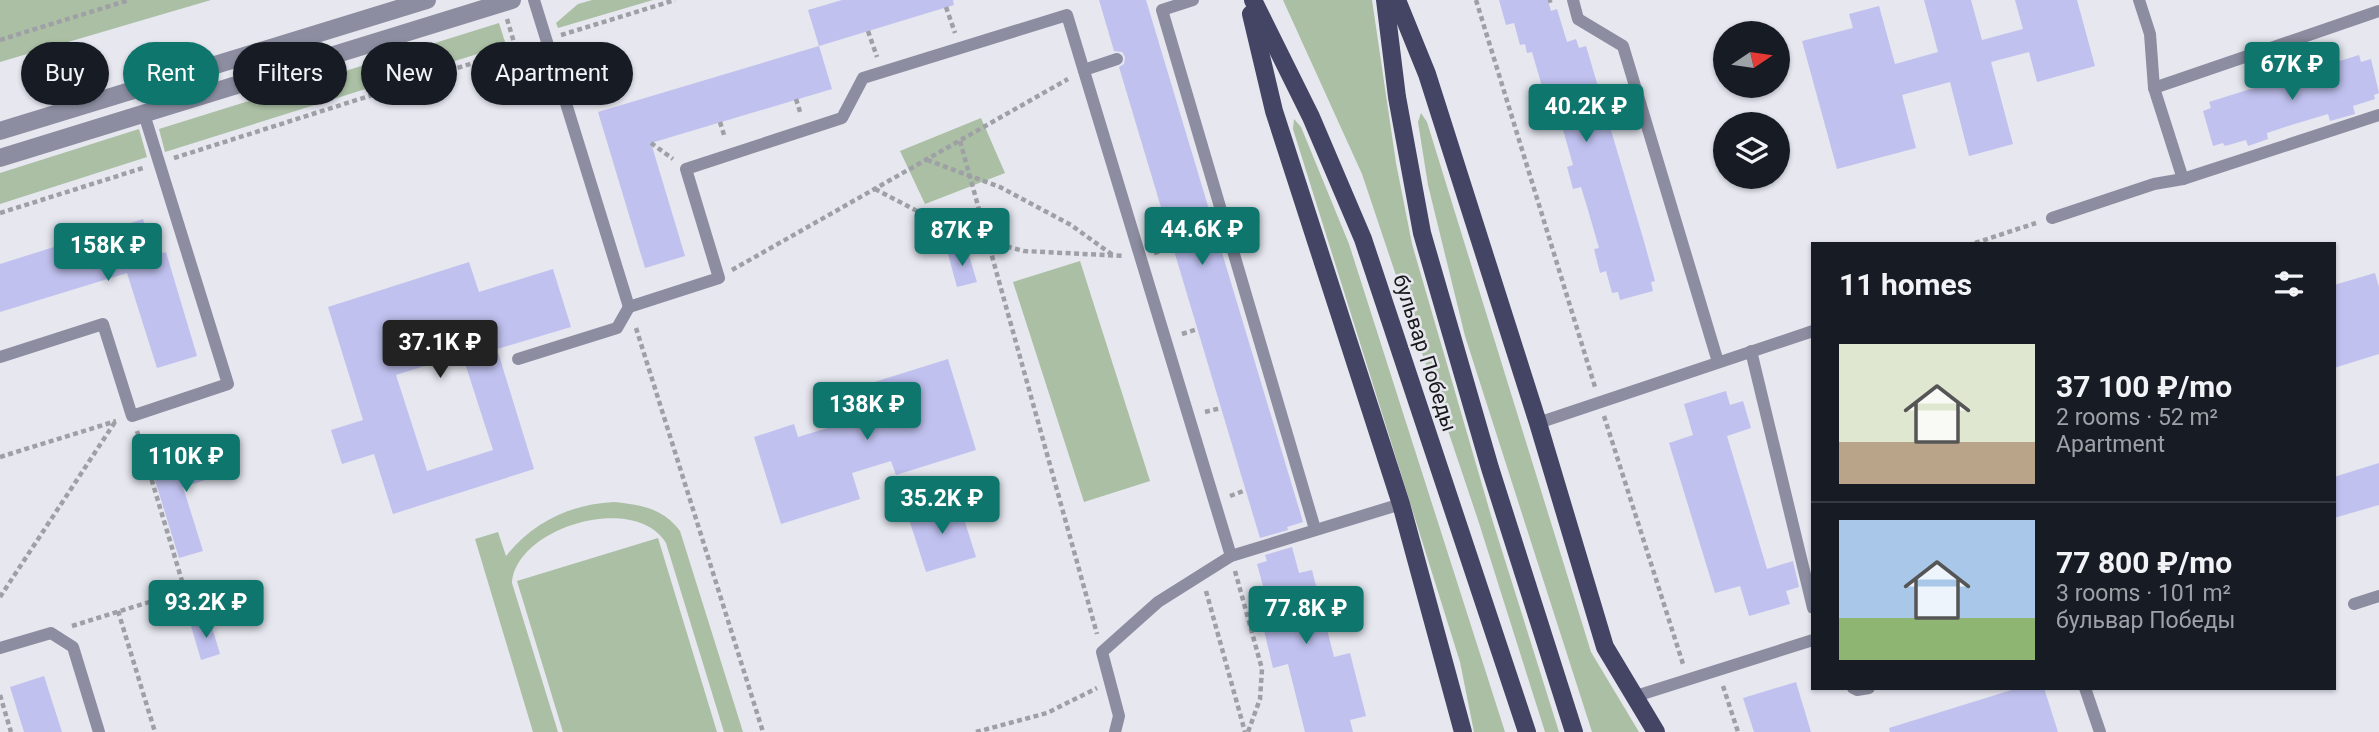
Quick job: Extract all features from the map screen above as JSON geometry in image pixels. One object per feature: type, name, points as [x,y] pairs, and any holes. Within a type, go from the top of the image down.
[{"type":"main road","points":[[1250,0],[1274,111],[1401,504],[1463,732]]},
{"type":"main road","name":"бульвар Победы","points":[[1250,0],[1311,117],[1363,239],[1527,732]]},
{"type":"main road","name":"бульвар Победы","points":[[1385,0],[1397,97],[1422,233],[1490,468],[1574,732]]},
{"type":"main road","points":[[1397,0],[1427,74],[1538,423],[1605,646],[1656,732]]},
{"type":"street","points":[[0,131],[401,4],[426,0]]},
{"type":"street","points":[[0,158],[512,0]]},
{"type":"lane","points":[[534,0],[629,307]]},
{"type":"lane","points":[[1193,0],[1163,10],[1166,43],[1315,529]]},
{"type":"lane","points":[[1573,0],[1578,19],[1623,46],[1718,362]]},
{"type":"lane","points":[[2139,0],[2150,34],[2154,88],[2183,179]]},
{"type":"lane","points":[[401,4],[410,32]]},
{"type":"lane","points":[[518,359],[617,328],[629,307],[719,278],[686,169],[842,118],[863,78],[1067,15],[1231,556]]},
{"type":"lane","points":[[2154,88],[2378,16]]},
{"type":"lane","points":[[1084,70],[1117,59]]},
{"type":"lane","points":[[0,357],[103,324],[132,416],[228,384],[145,114]]},
{"type":"lane","points":[[2052,218],[2154,184],[2183,179],[2379,115]]},
{"type":"lane","points":[[1538,423],[1811,332]]},
{"type":"lane","points":[[1751,351],[1811,600]]},
{"type":"lane","points":[[1115,732],[1119,716],[1102,652],[1158,602],[1231,556],[1401,504]]},
{"type":"lane","points":[[2354,604],[2379,596]]},
{"type":"lane","points":[[0,648],[51,633],[73,647],[99,732]]},
{"type":"lane","points":[[1636,695],[1811,641]]},
{"type":"lane","points":[[2086,690],[2100,732]]},
{"type":"path","points":[[0,40],[129,0]]},
{"type":"path","points":[[0,213],[675,0]]},
{"type":"path","points":[[1476,0],[1688,679]]},
{"type":"path","points":[[946,7],[960,48]]},
{"type":"path","points":[[868,31],[882,72]]},
{"type":"path","points":[[719,278],[1084,70]]},
{"type":"path","points":[[960,141],[1102,652]]},
{"type":"path","points":[[651,143],[686,169]]},
{"type":"path","points":[[926,160],[1000,187],[1071,225],[1114,256]]},
{"type":"path","points":[[875,189],[963,235],[1024,251],[1141,257]]},
{"type":"path","points":[[1978,242],[2052,218]]},
{"type":"path","points":[[629,307],[763,732]]},
{"type":"path","points":[[0,457],[132,416],[185,591],[51,633]]},
{"type":"path","points":[[0,597],[116,421]]},
{"type":"path","points":[[1231,556],[1262,669],[1259,699],[1246,732]]},
{"type":"path","points":[[1202,574],[1246,732]]},
{"type":"path","points":[[118,611],[155,732]]},
{"type":"path","points":[[1717,669],[1738,732]]},
{"type":"path","points":[[976,732],[1047,713],[1110,681]]},
{"type":"path","points":[[0,695],[11,732]]},
{"type":"path","points":[[0,714],[4,709]]},
{"type":"green space","points":[[0,0],[211,0],[68,42],[21,42],[21,56],[0,62]]},
{"type":"green space","points":[[592,0],[653,0],[558,28],[556,23],[578,4]]},
{"type":"green space","points":[[1283,0],[1372,0],[1396,163],[1412,244],[1492,519],[1559,732],[1545,732],[1479,523],[1362,174]]},
{"type":"green space","points":[[499,23],[505,42],[471,42],[471,56],[457,60],[457,42],[438,42]]},
{"type":"green space","points":[[361,66],[361,90],[347,95],[347,70]]},
{"type":"green space","points":[[236,105],[315,105],[165,152],[159,129]]},
{"type":"green space","points":[[1421,113],[1427,122],[1591,652],[1639,732],[1592,732],[1465,336],[1428,185],[1418,122]]},
{"type":"green space","points":[[981,118],[1005,173],[925,204],[900,151]]},
{"type":"green space","points":[[1294,119],[1301,127],[1349,244],[1505,732],[1474,732],[1460,662],[1293,129]]},
{"type":"green space","points":[[139,129],[147,157],[0,204],[0,173]]},
{"type":"green space","points":[[1080,261],[1150,481],[1084,502],[1013,282]]},
{"type":"green space","points":[[614,502],[642,506],[659,513],[680,531],[743,732],[724,732],[666,543],[651,528],[629,520],[605,518],[554,532],[533,546],[518,563],[512,583],[558,732],[533,732],[475,539],[498,532],[506,556],[528,534],[554,517],[583,506]]},
{"type":"green space","points":[[658,538],[717,732],[563,732],[517,581]]},
{"type":"building","points":[[842,0],[953,0],[954,5],[819,46],[808,10]]},
{"type":"building","points":[[1099,0],[1146,0],[1303,522],[1287,527],[1288,530],[1260,538],[1119,67],[1124,64],[1125,57],[1122,52],[1114,51]]},
{"type":"building","points":[[1499,0],[1548,0],[1551,11],[1557,9],[1567,42],[1576,39],[1579,48],[1586,46],[1655,281],[1651,282],[1653,291],[1620,300],[1618,292],[1612,293],[1606,271],[1600,273],[1594,249],[1599,248],[1581,187],[1573,189],[1567,167],[1573,165],[1556,105],[1548,107],[1532,52],[1527,53],[1525,44],[1520,45],[1514,23],[1506,25]]},
{"type":"building","points":[[1924,0],[1971,0],[1982,40],[2023,29],[2015,0],[2077,0],[2095,66],[2037,82],[2029,52],[1991,62],[2013,144],[1969,156],[1950,82],[1902,95],[1916,148],[1837,169],[1802,41],[1853,28],[1849,14],[1879,6],[1895,64],[1938,52]]},
{"type":"building","points":[[819,46],[832,89],[651,143],[685,256],[645,268],[598,112],[621,105],[633,105],[633,102]]},
{"type":"building","points":[[2359,55],[2361,62],[2371,59],[2379,93],[2374,95],[2375,99],[2353,106],[2355,114],[2330,121],[2328,114],[2267,133],[2268,139],[2248,146],[2246,140],[2225,146],[2223,143],[2213,146],[2203,111],[2211,108],[2209,102]]},
{"type":"building","points":[[143,219],[151,246],[159,244],[162,253],[166,252],[197,356],[157,368],[127,273],[0,312],[0,264]]},
{"type":"building","points":[[967,249],[977,282],[957,287],[948,254]]},
{"type":"building","points":[[469,262],[479,292],[553,269],[571,327],[497,349],[534,469],[393,514],[374,454],[342,464],[331,430],[363,420],[328,307]],"holes":[[[462,354],[493,450],[427,471],[396,375]]]},
{"type":"building","points":[[2375,273],[2379,287],[2379,354],[2336,367],[2336,284]]},
{"type":"building","points":[[948,359],[976,450],[896,475],[891,461],[852,473],[860,499],[781,524],[754,437],[794,424],[798,437],[877,413],[868,384]]},
{"type":"building","points":[[1726,391],[1730,405],[1743,401],[1751,428],[1727,436],[1767,569],[1793,561],[1799,587],[1786,591],[1790,604],[1749,616],[1740,586],[1715,593],[1669,443],[1693,435],[1684,404]]},
{"type":"building","points":[[220,446],[228,473],[183,487],[203,551],[179,558],[151,467]]},
{"type":"building","points":[[2379,463],[2379,505],[2336,517],[2336,476]]},
{"type":"building","points":[[958,500],[976,557],[926,572],[908,516]]},
{"type":"building","points":[[1292,547],[1299,573],[1312,570],[1334,657],[1350,653],[1366,716],[1350,720],[1353,732],[1305,732],[1288,664],[1273,668],[1254,589],[1263,586],[1257,564],[1267,561],[1265,555]]},
{"type":"building","points":[[210,620],[220,654],[201,660],[191,626]]},
{"type":"building","points":[[44,676],[62,732],[24,732],[10,687]]},
{"type":"building","points":[[1796,682],[1811,732],[1754,732],[1743,698]]},
{"type":"building","points":[[2012,690],[2045,690],[2058,732],[1890,732],[1889,728]]}]
